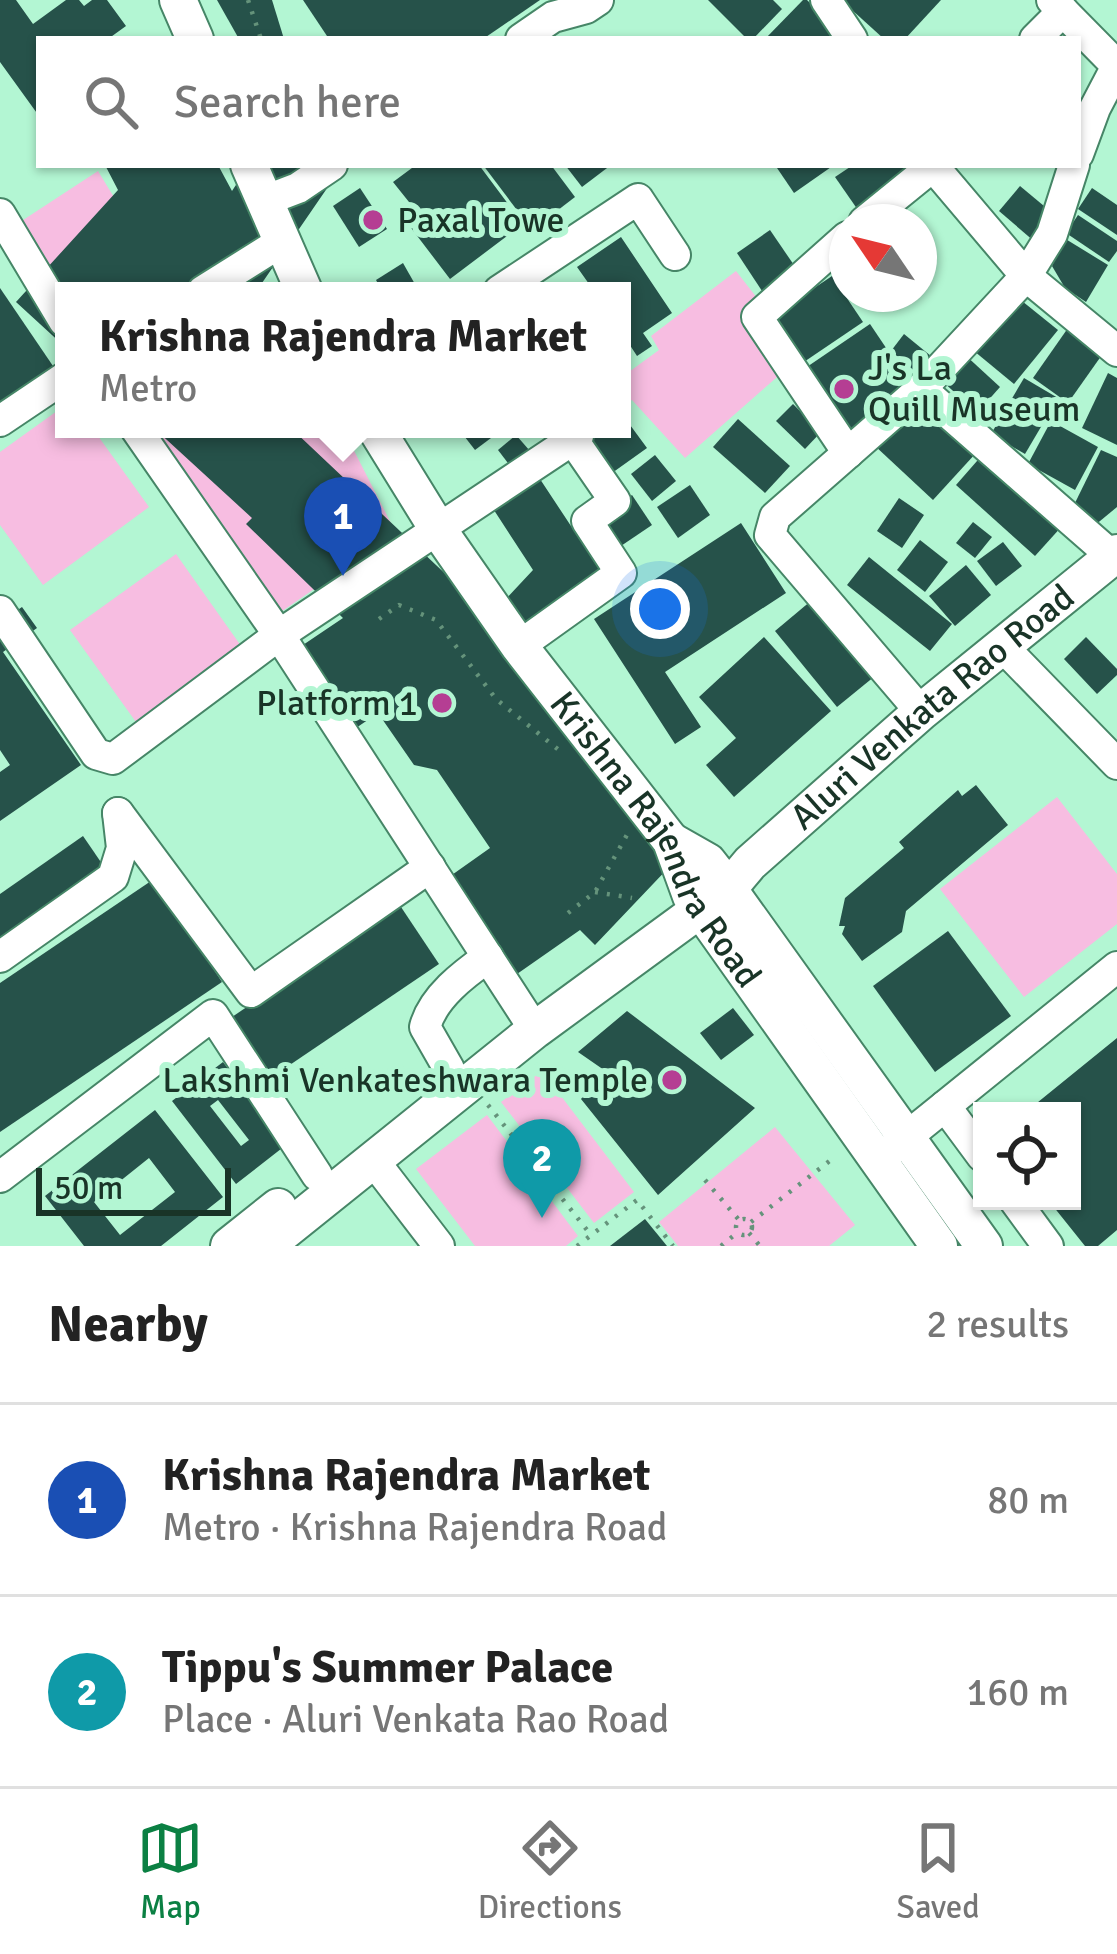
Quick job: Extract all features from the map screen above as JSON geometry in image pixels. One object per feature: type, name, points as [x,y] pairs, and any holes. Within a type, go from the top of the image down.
[{"type":"main road","points":[[178,0],[194,36]]},
{"type":"main road","points":[[250,168],[300,282]]},
{"type":"main road","name":"Krishna Rajendra Road","points":[[382,438],[519,646],[671,841],[708,862],[718,886],[892,1148],[984,1246]]},
{"type":"main road","name":"Aluri Venkata Rao Road","points":[[230,1246],[317,1175],[718,886],[920,712],[1115,555]]},
{"type":"main road","name":"Aluri Venkata Rao Road","points":[[266,1246],[373,1160],[459,1076]]},
{"type":"main road","name":"Krishna Rajendra Road","points":[[892,1148],[934,1244]]},
{"type":"street","points":[[531,36],[561,28],[598,0]]},
{"type":"street","points":[[826,0],[849,36]]},
{"type":"street","points":[[1037,36],[1058,5],[1117,66],[1081,145]]},
{"type":"street","points":[[265,201],[298,188],[328,168]]},
{"type":"street","points":[[886,204],[929,168]]},
{"type":"street","points":[[936,168],[1026,276],[1117,351]]},
{"type":"street","points":[[920,712],[770,535],[776,517],[921,388],[1026,276],[1052,234],[1074,168]]},
{"type":"street","points":[[514,282],[638,199],[675,255]]},
{"type":"street","points":[[0,214],[55,306]]},
{"type":"street","points":[[217,282],[281,242]]},
{"type":"street","points":[[829,253],[757,317],[848,453]]},
{"type":"street","points":[[0,421],[55,384]]},
{"type":"street","points":[[921,388],[1115,555]]},
{"type":"street","points":[[142,438],[279,635],[529,1020]]},
{"type":"street","points":[[0,611],[96,754],[113,759],[279,635],[576,438],[615,501],[587,520],[621,574],[519,646]]},
{"type":"street","points":[[1002,646],[1117,764]]},
{"type":"street","points":[[0,956],[113,878],[122,848],[118,813],[251,992],[430,867]]},
{"type":"street","points":[[459,1076],[424,1027],[428,1015],[469,970],[488,957]]},
{"type":"street","points":[[892,1148],[1117,967]]},
{"type":"street","points":[[0,1177],[212,1015],[317,1175]]},
{"type":"street","points":[[945,1106],[973,1144]]},
{"type":"street","points":[[373,1160],[439,1246]]},
{"type":"street","points":[[1022,1210],[1048,1246]]},
{"type":"path","points":[[248,0],[260,36]]},
{"type":"path","points":[[379,619],[399,604],[436,620],[496,699],[572,761]]},
{"type":"path","points":[[568,913],[595,892],[645,808]]},
{"type":"path","points":[[595,892],[632,898]]},
{"type":"path","points":[[459,1076],[591,1235]]},
{"type":"path","points":[[749,1233],[751,1222],[841,1153]]},
{"type":"path","points":[[705,1180],[739,1220],[751,1222]]},
{"type":"path","points":[[577,1246],[637,1200],[673,1246]]},
{"type":"path","points":[[739,1220],[739,1232]]},
{"type":"path","points":[[721,1246],[739,1232],[749,1233],[760,1246]]},
{"type":"shaded area","points":[[98,171],[166,282],[58,282],[17,224]]},
{"type":"shaded area","points":[[736,271],[761,303],[784,371],[685,458],[631,401],[631,370],[659,350],[651,336]]},
{"type":"shaded area","points":[[55,412],[55,438],[99,438],[149,507],[43,585],[0,525],[0,452]]},
{"type":"shaded area","points":[[151,438],[348,438],[396,533],[275,616]]},
{"type":"shaded area","points":[[176,554],[251,660],[146,736],[70,630]]},
{"type":"shaded area","points":[[1057,797],[1117,874],[1117,924],[1024,997],[940,889]]},
{"type":"shaded area","points":[[542,1071],[634,1192],[594,1223],[501,1102]]},
{"type":"shaded area","points":[[487,1115],[578,1236],[566,1246],[475,1246],[416,1169]]},
{"type":"shaded area","points":[[775,1127],[855,1225],[829,1246],[678,1246],[659,1222]]},
{"type":"building","points":[[0,0],[16,0],[33,24],[66,0],[79,0],[84,6],[92,0],[107,0],[126,26],[112,36],[36,36],[36,112],[0,62]]},
{"type":"building","points":[[217,0],[272,0],[283,36],[237,36]]},
{"type":"building","points":[[303,0],[540,0],[487,36],[327,36]]},
{"type":"building","points":[[708,0],[773,0],[782,9],[756,36],[744,36]]},
{"type":"building","points":[[807,0],[843,36],[768,36]]},
{"type":"building","points":[[841,0],[941,0],[908,36],[881,36]]},
{"type":"building","points":[[107,168],[220,168],[232,191],[247,168],[327,168],[332,181],[263,282],[55,282],[55,338],[16,302],[118,190]]},
{"type":"building","points":[[412,168],[481,168],[523,224],[450,279],[402,216],[413,207],[393,182]]},
{"type":"building","points":[[485,168],[553,168],[575,197],[532,230]]},
{"type":"building","points":[[567,168],[607,168],[582,187]]},
{"type":"building","points":[[777,168],[830,168],[794,193]]},
{"type":"building","points":[[848,168],[919,168],[872,204],[854,204],[835,177]]},
{"type":"building","points":[[1020,186],[1056,216],[1035,242],[999,211]]},
{"type":"building","points":[[360,188],[387,229],[359,247],[333,206]]},
{"type":"building","points":[[1092,188],[1117,205],[1117,235],[1078,209]]},
{"type":"building","points":[[1078,215],[1117,241],[1109,262],[1066,233]]},
{"type":"building","points":[[770,230],[798,271],[764,294],[737,253]]},
{"type":"building","points":[[621,237],[672,313],[643,333],[652,346],[637,356],[631,347],[631,282],[588,282],[577,267]]},
{"type":"building","points":[[1064,238],[1108,265],[1086,302],[1065,288],[1052,266]]},
{"type":"building","points":[[403,263],[414,282],[377,282]]},
{"type":"building","points":[[829,278],[829,312],[856,312],[863,322],[795,368],[764,322]]},
{"type":"building","points":[[0,288],[53,366],[0,402]]},
{"type":"building","points":[[1017,297],[1058,330],[1014,384],[974,351]]},
{"type":"building","points":[[870,324],[913,388],[840,436],[798,373]]},
{"type":"building","points":[[1068,328],[1104,352],[1068,403],[1033,378]]},
{"type":"building","points":[[904,334],[937,361],[923,378],[891,351]]},
{"type":"building","points":[[963,353],[1000,387],[977,413],[940,379]]},
{"type":"building","points":[[1108,373],[1117,378],[1117,445],[1082,428]]},
{"type":"building","points":[[1024,378],[1058,398],[1025,454],[991,434]]},
{"type":"building","points":[[917,398],[976,453],[933,500],[874,445]]},
{"type":"building","points":[[793,404],[821,432],[805,449],[776,421]]},
{"type":"building","points":[[738,419],[790,466],[765,493],[713,447]]},
{"type":"building","points":[[1051,421],[1098,447],[1075,490],[1028,464]]},
{"type":"building","points":[[631,426],[647,448],[612,473],[589,441],[631,438]]},
{"type":"building","points":[[165,438],[302,438],[490,616],[533,570],[490,504],[536,473],[602,573],[527,650],[692,843],[595,945],[580,930],[517,974],[449,877],[490,848],[437,770],[414,765],[378,713],[356,728],[300,647],[343,618],[246,524],[252,518]]},
{"type":"building","points":[[466,438],[491,438],[475,450]]},
{"type":"building","points":[[519,438],[530,451],[511,467],[498,450]]},
{"type":"building","points":[[1101,450],[1117,457],[1117,507],[1094,526],[1073,507]]},
{"type":"building","points":[[984,453],[1063,525],[1035,556],[956,485]]},
{"type":"building","points":[[655,455],[676,481],[652,501],[631,474]]},
{"type":"building","points":[[690,485],[710,515],[678,538],[657,507]]},
{"type":"building","points":[[632,495],[652,525],[615,550],[595,521]]},
{"type":"building","points":[[899,498],[924,515],[902,548],[877,531]]},
{"type":"building","points":[[973,522],[992,537],[975,558],[956,543]]},
{"type":"building","points":[[741,523],[786,593],[665,672],[701,727],[675,744],[594,619]]},
{"type":"building","points":[[920,540],[948,562],[925,592],[897,570]]},
{"type":"building","points":[[1003,542],[1022,566],[996,586],[977,561]]},
{"type":"building","points":[[869,557],[952,624],[930,651],[847,585]]},
{"type":"building","points":[[966,565],[991,595],[955,626],[929,596]]},
{"type":"building","points":[[812,600],[875,676],[837,707],[775,631]]},
{"type":"building","points":[[22,607],[37,628],[3,652],[81,765],[0,821],[0,772],[10,765],[0,750],[0,622]]},
{"type":"building","points":[[764,637],[831,711],[734,797],[706,765],[736,738],[699,697]]},
{"type":"building","points":[[1086,637],[1117,669],[1117,675],[1097,694],[1064,659]]},
{"type":"building","points":[[976,785],[1008,825],[906,911],[902,932],[862,961],[842,934],[845,926],[839,926],[845,898],[904,848],[899,842],[958,790],[962,796]]},
{"type":"building","points":[[83,836],[107,871],[0,946],[0,894]]},
{"type":"building","points":[[154,879],[222,982],[0,1132],[0,983]]},
{"type":"building","points":[[399,904],[439,964],[272,1077],[232,1017]]},
{"type":"building","points":[[948,931],[1011,1016],[935,1072],[873,986]]},
{"type":"building","points":[[733,1008],[754,1035],[721,1060],[700,1033]]},
{"type":"building","points":[[627,1011],[755,1108],[658,1195],[581,1099],[604,1070],[578,1052]]},
{"type":"building","points":[[1117,1038],[1117,1230],[1098,1246],[1085,1246],[1056,1210],[1081,1210],[1081,1102],[1038,1102]]},
{"type":"building","points":[[223,1062],[286,1145],[236,1184],[172,1101]],"holes":[[[218,1100],[249,1140],[241,1146],[210,1106]]]},
{"type":"building","points":[[155,1110],[223,1197],[161,1246],[84,1246],[45,1196]],"holes":[[[149,1158],[175,1192],[120,1235],[94,1202]]]},
{"type":"building","points":[[645,1219],[667,1246],[610,1246]]},
{"type":"place","name":"Paxal Towe","points":[[373,220]]},
{"type":"place","name":"J's La Quill Museum","points":[[844,389]]},
{"type":"place","name":"Krishna Rajendra Market","points":[[343,576]]},
{"type":"place","name":"Platform 1","points":[[442,703]]},
{"type":"place","name":"Lakshmi Venkateshwara Temple","points":[[672,1080]]},
{"type":"place","name":"Tippu's Summer Palace","points":[[542,1218]]}]
